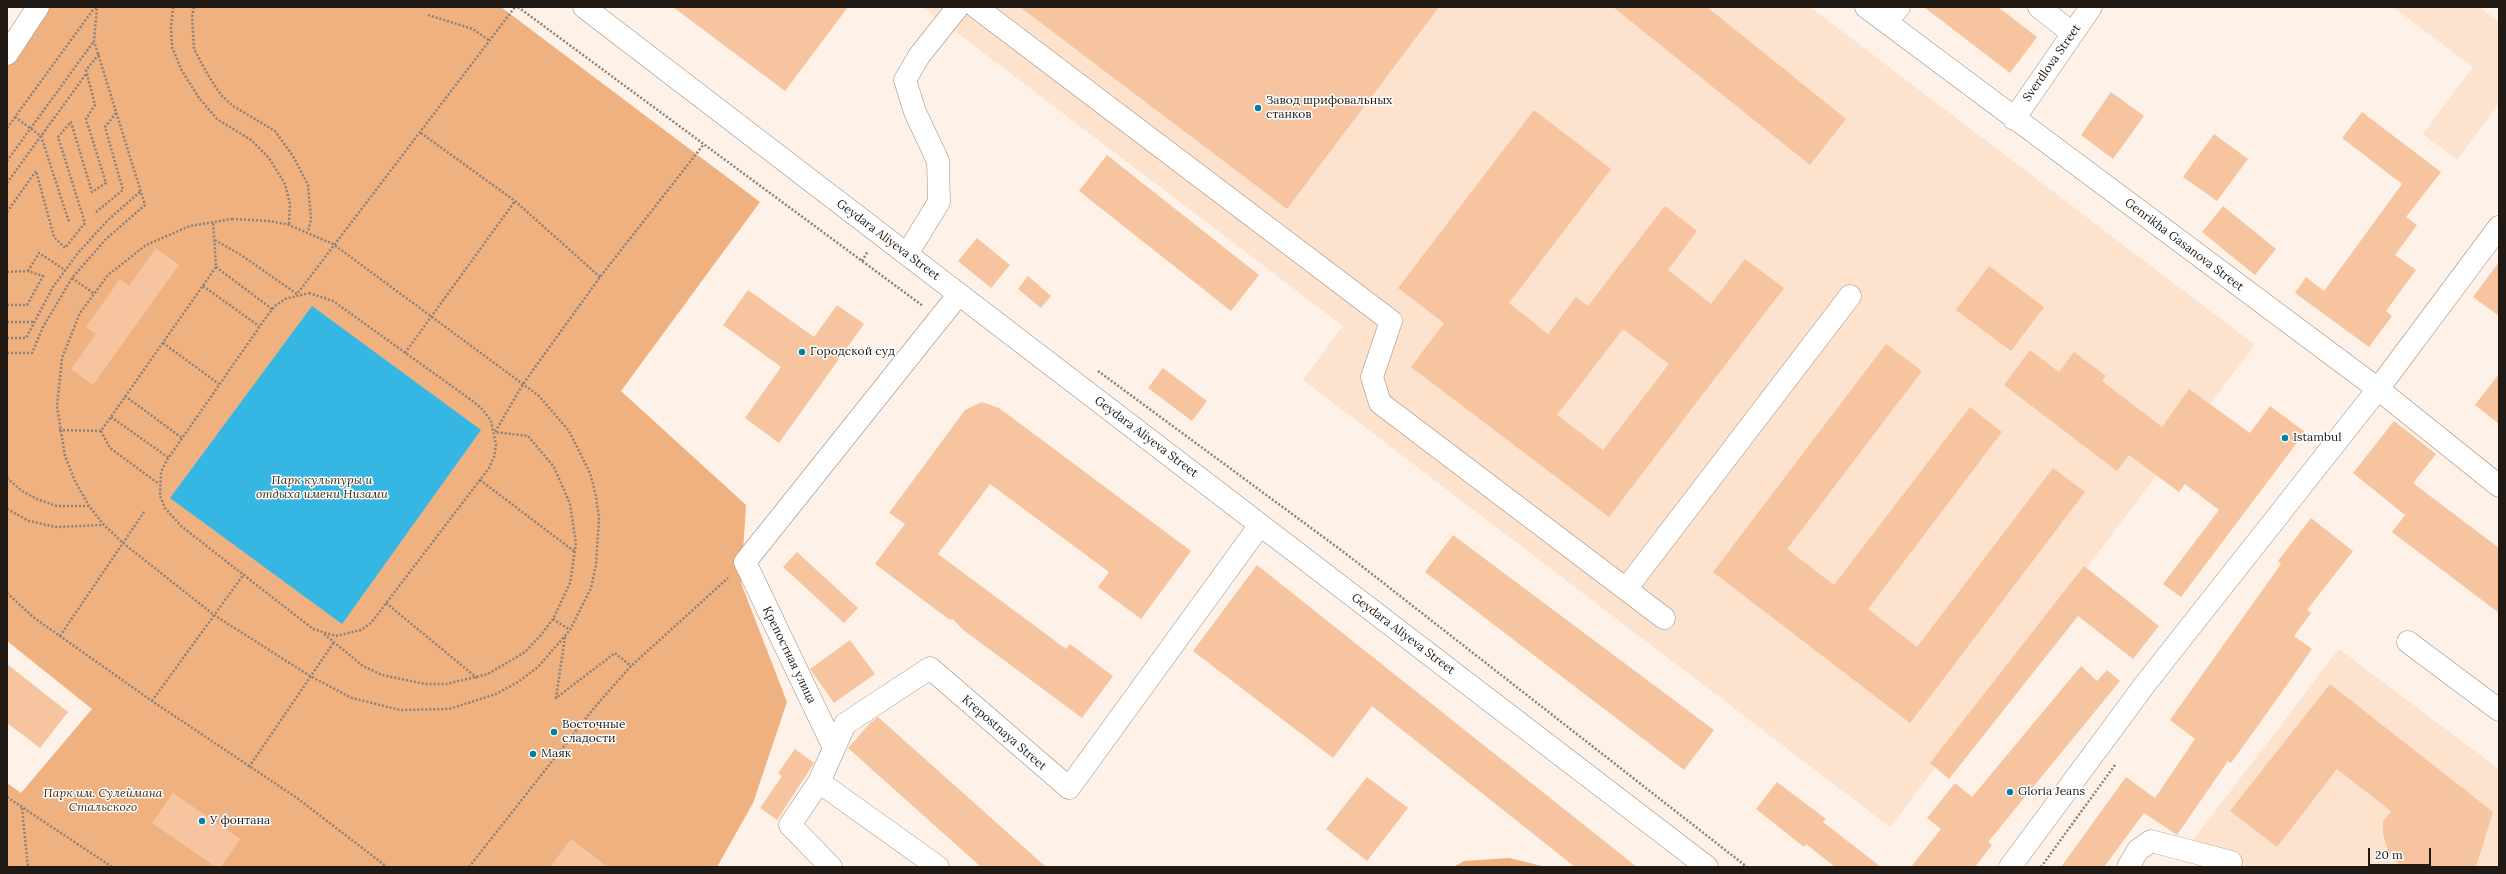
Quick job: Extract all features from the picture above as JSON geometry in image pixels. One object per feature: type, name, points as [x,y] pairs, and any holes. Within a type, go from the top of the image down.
[{"type":"street","points":[[7,54],[38,7]]},
{"type":"street","name":"Geydara Aliyeva Street","points":[[584,7],[1708,867]]},
{"type":"street","points":[[907,254],[939,202],[938,161],[915,112],[905,80],[919,56],[958,7]]},
{"type":"street","points":[[976,7],[1391,320],[1372,377],[1380,403],[1664,618]]},
{"type":"street","name":"Genrikha Gasanova Street","points":[[1866,7],[1893,15],[2014,119],[2378,389],[2499,486]]},
{"type":"street","points":[[2039,7],[2072,33]]},
{"type":"street","name":"Sverdlova Street","points":[[2014,119],[2091,7]]},
{"type":"street","points":[[2010,867],[2146,683],[2378,389],[2499,227]]},
{"type":"street","points":[[745,562],[959,294]]},
{"type":"street","points":[[1626,589],[1850,296]]},
{"type":"street","name":"Krepostnaya Street","points":[[830,867],[790,825],[819,782],[845,724],[930,668],[1069,788],[1260,525]]},
{"type":"street","name":"Крепостная улица","points":[[745,562],[834,748]]},
{"type":"street","points":[[2408,642],[2499,710]]},
{"type":"street","points":[[819,782],[938,867]]},
{"type":"street","points":[[2128,867],[2138,850],[2151,841],[2232,862]]},
{"type":"path","points":[[7,353],[32,353],[43,327],[72,278],[106,239],[145,205],[94,41],[96,7]]},
{"type":"path","points":[[7,128],[96,7]]},
{"type":"path","points":[[173,7],[171,27],[172,48],[181,69],[199,98],[217,119],[251,140],[269,158],[285,184],[290,204],[289,225]]},
{"type":"path","points":[[194,7],[192,17],[194,49],[208,75],[221,95],[233,106],[275,131],[293,156],[308,185],[311,219],[308,232]]},
{"type":"path","points":[[297,294],[333,244],[421,133],[516,7],[939,318]]},
{"type":"path","points":[[428,15],[473,29],[490,41]]},
{"type":"path","points":[[7,161],[94,41]]},
{"type":"path","points":[[7,183],[86,74],[86,70],[99,54]]},
{"type":"path","points":[[7,212],[36,171],[54,237],[65,248],[85,223],[58,137],[71,122],[92,192],[106,183],[86,119],[95,105],[86,74]]},
{"type":"path","points":[[96,212],[123,190],[105,127],[116,112]]},
{"type":"path","points":[[15,117],[41,136],[69,222]]},
{"type":"path","points":[[421,133],[515,201],[600,277]]},
{"type":"path","points":[[324,634],[336,636],[360,630],[371,623],[480,480],[494,457],[495,432],[523,384],[600,277],[704,144]]},
{"type":"path","points":[[7,338],[26,338],[33,322],[65,270],[108,220],[141,191]]},
{"type":"path","points":[[405,353],[515,201]]},
{"type":"path","points":[[251,219],[289,225],[333,244],[432,315],[523,384],[555,413],[569,431],[590,473],[596,496],[599,519],[596,566],[590,588],[570,630],[538,667],[518,682],[496,694],[449,709],[425,711],[376,705],[352,698],[310,676],[214,615],[123,543],[104,525],[89,506],[75,481],[65,456],[59,430],[57,406],[62,358],[80,313],[93,293],[108,275],[146,245],[182,228],[213,221],[251,219]]},
{"type":"path","points":[[101,431],[216,267],[213,221]]},
{"type":"path","points":[[862,261],[880,234]]},
{"type":"path","points":[[215,240],[241,255],[297,294]]},
{"type":"path","points":[[28,271],[39,253],[65,270]]},
{"type":"path","points":[[216,267],[272,309]]},
{"type":"path","points":[[7,272],[28,271],[43,276],[27,305],[7,305]]},
{"type":"path","points":[[72,278],[93,293]]},
{"type":"path","points":[[203,286],[259,326]]},
{"type":"path","points":[[309,293],[333,301],[484,410],[495,432],[528,436],[554,467],[570,504],[574,523],[575,552],[570,583],[553,619],[525,652],[507,664],[478,678],[446,684],[403,682],[382,675],[363,666],[324,634],[313,629],[172,518],[164,508],[159,484],[161,472],[168,458],[259,326],[272,309],[285,299],[297,294],[309,293]]},
{"type":"path","points":[[7,322],[33,322]]},
{"type":"path","points":[[163,343],[219,384]]},
{"type":"path","points":[[1096,370],[1345,553],[1747,867]]},
{"type":"path","points":[[125,396],[182,438]]},
{"type":"path","points":[[111,417],[168,458]]},
{"type":"path","points":[[59,430],[101,431]]},
{"type":"path","points":[[101,431],[110,448],[159,484]]},
{"type":"path","points":[[7,478],[22,491],[37,499],[57,506],[89,506]]},
{"type":"path","points":[[480,480],[575,552]]},
{"type":"path","points":[[7,509],[29,521],[56,527],[104,525]]},
{"type":"path","points":[[60,636],[144,512]]},
{"type":"path","points":[[469,867],[594,708],[631,666],[745,562]]},
{"type":"path","points":[[152,701],[244,574]]},
{"type":"path","points":[[7,593],[33,617],[152,701],[297,798],[387,867]]},
{"type":"path","points":[[386,603],[478,678]]},
{"type":"path","points":[[553,619],[570,630]]},
{"type":"path","points":[[565,637],[556,698],[615,654],[631,666]]},
{"type":"path","points":[[249,767],[334,642]]},
{"type":"path","points":[[7,797],[112,867]]},
{"type":"path","points":[[22,808],[28,867]]},
{"type":"shaded area","points":[[923,7],[1810,7],[2255,345],[1890,827],[1303,380],[1343,326]]},
{"type":"shaded area","points":[[2393,7],[2479,7],[2499,22],[2499,103],[2457,160],[2423,134],[2473,67]]},
{"type":"shaded area","points":[[2339,649],[2499,769],[2499,867],[2205,867],[2184,852]]},
{"type":"green space","name":"Парк культуры и отдыха имени Низами","points":[[50,7],[501,7],[760,202],[621,391],[746,505],[741,583],[787,702],[753,803],[717,867],[7,867],[7,783],[21,793],[92,709],[7,641],[7,65]]},
{"type":"green space","points":[[1509,858],[1546,867],[1453,867],[1464,861]]},
{"type":"water","points":[[312,306],[481,430],[342,624],[170,498]]},
{"type":"building","points":[[673,7],[848,7],[785,91]]},
{"type":"building","name":"Завод шрифовальных станков","points":[[1020,7],[1439,7],[1287,209]]},
{"type":"building","points":[[1613,7],[1707,7],[1846,119],[1810,165]]},
{"type":"building","points":[[1924,7],[1998,7],[2037,37],[2010,73]]},
{"type":"building","points":[[2111,92],[2144,116],[2113,159],[2081,135]]},
{"type":"building","points":[[1534,110],[1611,169],[1509,303],[1548,334],[1576,297],[1588,306],[1665,206],[1697,231],[1668,270],[1711,304],[1745,259],[1784,288],[1609,517],[1411,367],[1444,323],[1398,288]],"holes":[[[1623,329],[1669,364],[1603,450],[1557,415]]]},
{"type":"building","points":[[2362,112],[2441,172],[2406,217],[2417,225],[2395,255],[2416,270],[2386,311],[2392,316],[2369,347],[2295,293],[2306,277],[2324,291],[2402,184],[2342,138]]},
{"type":"building","points":[[2214,134],[2248,159],[2217,201],[2183,177]]},
{"type":"building","points":[[1107,155],[1259,275],[1231,311],[1079,191]]},
{"type":"building","points":[[2223,206],[2276,249],[2255,275],[2202,232]]},
{"type":"building","points":[[977,238],[1010,265],[991,288],[958,261]]},
{"type":"building","points":[[156,248],[179,265],[93,385],[71,369],[96,334],[86,327],[120,279],[129,286]]},
{"type":"building","points":[[2499,262],[2499,316],[2473,297]]},
{"type":"building","points":[[1989,266],[2044,307],[2011,351],[1956,310]]},
{"type":"building","points":[[1028,276],[1051,296],[1041,308],[1018,289]]},
{"type":"building","name":"Городской суд","points":[[748,290],[814,337],[837,305],[864,324],[779,443],[745,418],[781,367],[723,325]]},
{"type":"building","points":[[1886,344],[1922,371],[1787,549],[1834,585],[1970,407],[2002,432],[1868,609],[1917,647],[2053,468],[2085,492],[1910,723],[1713,572]]},
{"type":"building","points":[[2030,350],[2059,372],[2074,352],[2106,376],[2102,381],[2162,427],[2189,389],[2250,433],[2270,406],[2305,432],[2181,597],[2163,584],[2219,510],[2185,484],[2179,492],[2129,455],[2117,471],[2004,385]]},
{"type":"building","points":[[1163,368],[1207,401],[1192,421],[1148,388]]},
{"type":"building","points":[[2499,374],[2499,424],[2475,405]]},
{"type":"building","points":[[982,402],[999,408],[1191,551],[1141,619],[1098,587],[1109,572],[990,484],[938,554],[1066,649],[1070,644],[1113,676],[1082,718],[962,629],[953,619],[950,620],[875,564],[905,524],[889,513],[965,410]]},
{"type":"building","points":[[2394,421],[2436,454],[2413,483],[2499,548],[2499,613],[2392,532],[2405,515],[2353,473]]},
{"type":"building","points":[[2311,518],[2353,551],[2307,610],[2311,613],[2294,636],[2312,649],[2267,713],[2231,763],[2228,761],[2177,835],[2144,813],[2104,867],[2061,867],[2126,777],[2155,798],[2195,739],[2170,720],[2281,564],[2278,561]]},
{"type":"building","points":[[1453,535],[1714,730],[1684,770],[1425,572]]},
{"type":"building","points":[[797,552],[858,608],[844,623],[783,567]]},
{"type":"building","points":[[1257,565],[1637,867],[1575,867],[1372,706],[1333,758],[1193,651]]},
{"type":"building","points":[[2084,566],[2159,626],[2133,659],[2078,616],[1949,779],[1930,763]]},
{"type":"building","points":[[850,640],[875,674],[834,703],[810,669]]},
{"type":"building","points":[[7,664],[68,712],[40,748],[7,723]]},
{"type":"building","points":[[2081,666],[2097,681],[2107,670],[2120,681],[1988,842],[1992,845],[1975,867],[1911,867],[1941,829],[1927,818],[1955,783],[1972,797]]},
{"type":"building","points":[[2330,684],[2493,812],[2476,867],[2401,867],[2388,851],[2383,834],[2383,822],[2391,811],[2337,769],[2277,847],[2230,811]]},
{"type":"building","points":[[878,717],[1046,867],[981,867],[848,748],[870,723]]},
{"type":"building","points":[[795,749],[814,763],[777,820],[760,808],[782,776],[778,773]]},
{"type":"building","points":[[1367,777],[1408,808],[1367,861],[1326,829]]},
{"type":"building","points":[[1777,782],[1826,819],[1823,822],[1881,867],[1835,867],[1806,844],[1804,847],[1756,809]]},
{"type":"building","points":[[173,793],[240,839],[221,867],[216,867],[152,823]]},
{"type":"building","points":[[571,839],[608,867],[550,867]]},
{"type":"place","name":"Завод шрифовальных станков","points":[[1258,108]]},
{"type":"place","name":"Городской суд","points":[[802,352]]},
{"type":"place","name":"Istambul","points":[[2285,438]]},
{"type":"place","name":"Восточные сладости","points":[[554,732]]},
{"type":"place","name":"Маяк","points":[[533,754]]},
{"type":"place","name":"Gloria Jeans","points":[[2010,792]]},
{"type":"place","name":"У фонтана","points":[[202,821]]},
{"type":"park label","name":"Парк им. Сулеймана Стальского","points":[[103,801]]}]
